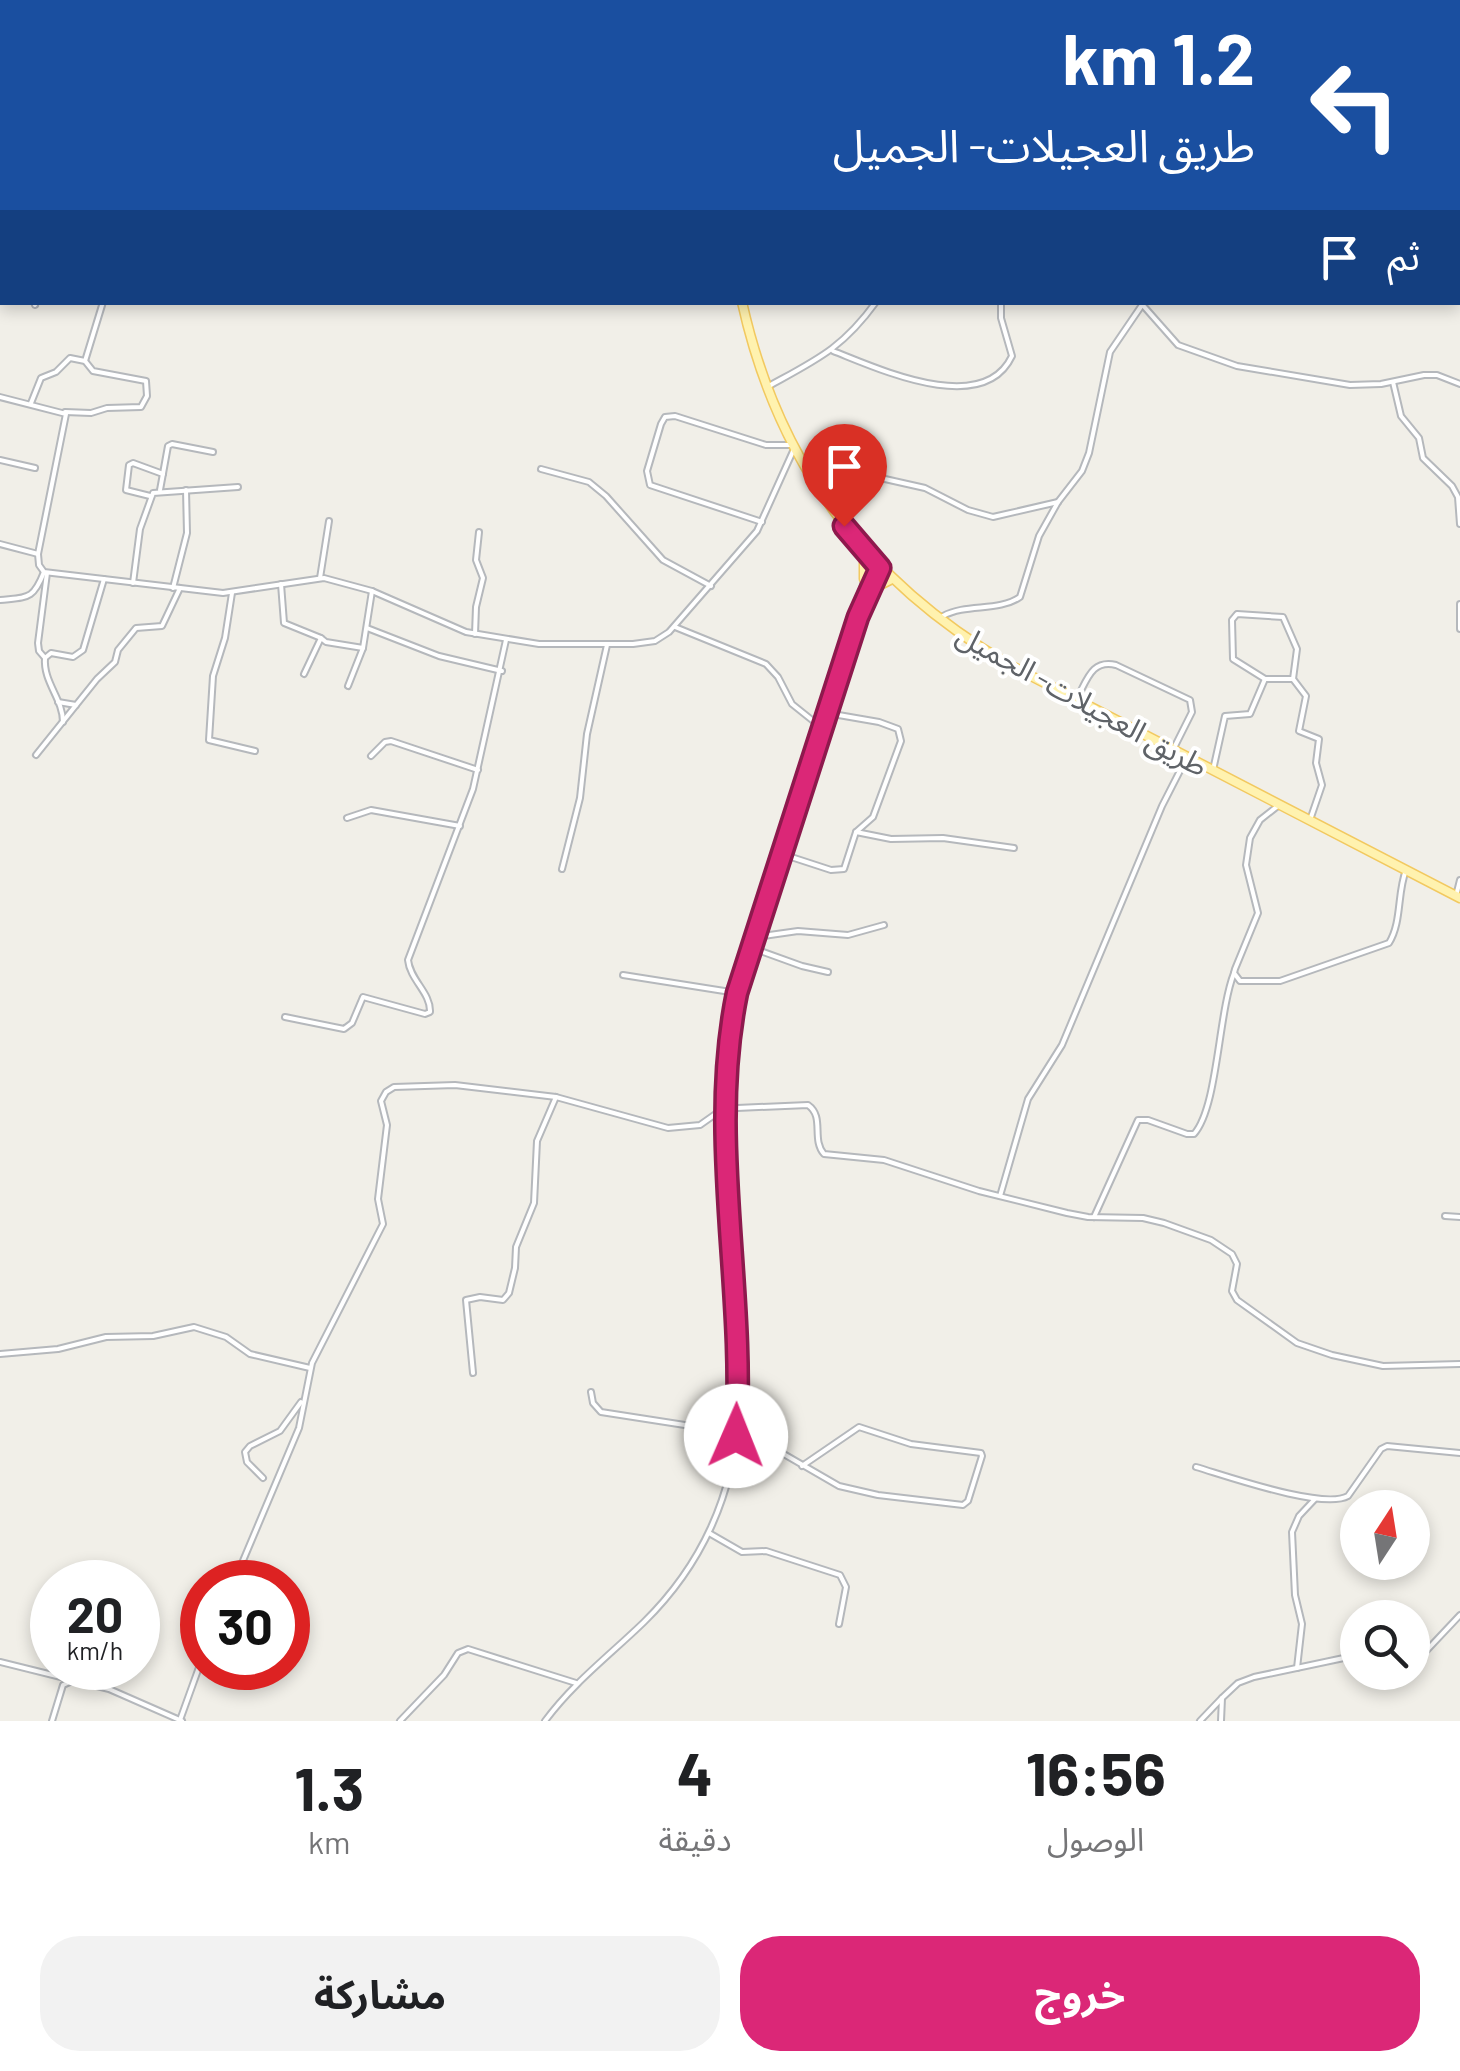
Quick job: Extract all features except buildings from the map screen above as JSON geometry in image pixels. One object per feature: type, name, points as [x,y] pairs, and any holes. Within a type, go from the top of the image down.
[{"type":"main road","name":"طريق العجيلات- الجميل","points":[[743,305],[766,388],[792,448],[864,550],[892,580],[939,619],[986,651],[1076,700],[1458,897]]},
{"type":"main road","points":[[864,550],[864,579]]},
{"type":"main road","points":[[870,590],[892,580]]},
{"type":"street","points":[[84,361],[102,305]]},
{"type":"street","points":[[766,388],[833,350],[848,338],[874,305]]},
{"type":"street","points":[[833,350],[918,382],[986,382],[999,374],[1012,356],[1000,318],[1001,305]]},
{"type":"street","points":[[939,619],[961,608],[1016,601],[1022,592],[1039,536],[1082,471],[1089,453],[1110,352],[1140,305]]},
{"type":"street","points":[[1142,305],[1178,345],[1212,360],[1330,383],[1393,382],[1424,375],[1460,384]]},
{"type":"street","points":[[0,396],[31,404],[65,412],[92,413],[107,408],[136,408],[146,402],[145,380],[93,371],[84,361],[69,358],[56,372],[40,378],[31,404]]},
{"type":"street","points":[[1393,382],[1401,416],[1420,438],[1423,458],[1458,497],[1460,524]]},
{"type":"street","points":[[65,412],[38,554],[39,565],[46,572],[232,593],[320,578],[372,590],[447,625],[476,634],[506,640],[607,646],[655,640],[676,627],[762,522],[792,448],[766,444],[675,416],[665,417],[647,471],[650,485],[762,522]]},
{"type":"street","points":[[160,490],[168,446],[213,452]]},
{"type":"street","points":[[0,460],[35,468]]},
{"type":"street","points":[[800,460],[926,488],[983,515],[1002,518],[1036,505],[1058,502]]},
{"type":"street","points":[[150,496],[126,490],[129,465],[163,474]]},
{"type":"street","points":[[542,470],[589,482],[662,560],[711,586]]},
{"type":"street","points":[[133,583],[140,528],[150,496],[160,490],[238,486]]},
{"type":"street","points":[[36,755],[115,662],[118,650],[136,628],[162,626],[177,588],[187,533],[186,490]]},
{"type":"street","points":[[320,578],[329,521]]},
{"type":"street","points":[[476,634],[476,607],[483,578],[476,560],[479,532]]},
{"type":"street","points":[[0,544],[38,554]]},
{"type":"street","points":[[858,617],[864,579],[878,566]]},
{"type":"street","points":[[545,1721],[576,1683],[667,1597],[709,1533],[729,1476],[737,1428],[738,1370],[725,1111],[728,1039],[737,993],[878,566]]},
{"type":"street","points":[[0,600],[30,596],[39,588],[46,572]]},
{"type":"street","points":[[46,572],[38,643],[45,658],[48,682],[62,712],[62,724]]},
{"type":"street","points":[[45,658],[51,653],[73,657],[83,650],[104,580]]},
{"type":"street","points":[[281,584],[284,623],[326,642],[363,648]]},
{"type":"street","points":[[348,686],[368,628],[372,590]]},
{"type":"street","points":[[232,593],[213,676],[209,740],[255,751]]},
{"type":"street","points":[[1460,604],[1460,629]]},
{"type":"street","points":[[1294,679],[1266,678],[1233,658],[1231,628],[1237,614],[1283,617],[1297,648],[1294,679],[1306,696],[1299,731],[1321,743],[1316,764],[1322,784],[1310,820]]},
{"type":"street","points":[[676,627],[766,664],[792,704],[823,728]]},
{"type":"street","points":[[368,628],[439,656],[502,671]]},
{"type":"street","points":[[304,674],[321,638]]},
{"type":"street","points":[[285,1017],[344,1029],[352,1023],[363,998],[430,1012],[430,1003],[410,974],[408,960],[478,770],[506,640]]},
{"type":"street","points":[[562,869],[580,798],[586,734],[607,646]]},
{"type":"street","points":[[1076,700],[1096,666],[1104,662],[1116,664],[1190,700],[1192,712],[1173,750]]},
{"type":"street","points":[[1212,770],[1225,716],[1250,714],[1266,678]]},
{"type":"street","points":[[58,702],[76,705]]},
{"type":"street","points":[[782,854],[840,871],[849,862],[856,832],[873,817],[902,737],[898,729],[887,724],[828,714]]},
{"type":"street","points":[[371,756],[391,740],[478,770]]},
{"type":"street","points":[[1000,1196],[1028,1099],[1062,1045],[1162,806],[1187,757]]},
{"type":"street","points":[[1094,1217],[1138,1120],[1187,1134],[1194,1134],[1204,1122],[1220,1026],[1234,973],[1258,914],[1246,865],[1250,838],[1260,820],[1279,804]]},
{"type":"street","points":[[346,818],[370,810],[460,826]]},
{"type":"street","points":[[856,832],[890,839],[943,838],[1014,848]]},
{"type":"street","points":[[1234,973],[1246,983],[1268,983],[1389,943],[1397,923],[1398,897],[1406,870]]},
{"type":"street","points":[[1458,897],[1460,880]]},
{"type":"street","points":[[756,937],[798,931],[848,935],[884,925]]},
{"type":"street","points":[[752,948],[828,972]]},
{"type":"street","points":[[623,975],[737,993]]},
{"type":"street","points":[[243,1560],[291,1448],[310,1368],[383,1224],[378,1199],[387,1134],[381,1110],[386,1092],[394,1087],[455,1085],[556,1097],[668,1128],[700,1126],[725,1111],[808,1106],[817,1115],[818,1147],[824,1154],[884,1160],[1067,1214],[1164,1222],[1226,1249],[1237,1264],[1232,1290],[1237,1300],[1311,1349],[1383,1366],[1460,1364]]},
{"type":"street","points":[[473,1373],[466,1300],[503,1300],[509,1293],[516,1268],[516,1247],[537,1186],[534,1160],[538,1140],[556,1097]]},
{"type":"street","points":[[1444,1216],[1460,1217]]},
{"type":"street","points":[[0,1354],[194,1328],[226,1337],[250,1354],[310,1368]]},
{"type":"street","points":[[591,1392],[593,1403],[601,1412],[717,1430],[737,1428],[776,1447],[802,1466],[824,1479],[854,1490],[960,1506],[968,1501],[982,1454],[911,1444],[859,1426],[802,1466]]},
{"type":"street","points":[[263,1478],[247,1462],[247,1449],[280,1431],[304,1398]]},
{"type":"street","points":[[1196,1466],[1314,1499],[1340,1500],[1348,1496],[1381,1448],[1460,1453]]},
{"type":"street","points":[[1297,1668],[1302,1624],[1295,1595],[1292,1532],[1299,1516],[1314,1499]]},
{"type":"street","points":[[709,1533],[742,1552],[766,1551],[840,1575],[846,1587],[838,1624]]},
{"type":"street","points":[[1430,1647],[1460,1615]]},
{"type":"street","points":[[400,1721],[464,1650],[576,1683]]},
{"type":"street","points":[[1200,1721],[1238,1683],[1340,1659]]},
{"type":"street","points":[[0,1662],[30,1670]]},
{"type":"street","points":[[52,1721],[62,1690]]},
{"type":"street","points":[[109,1690],[181,1721],[192,1690]]},
{"type":"street","points":[[1220,1721],[1222,1698]]},
{"type":"route","points":[[736,1436],[738,1370],[725,1111],[728,1039],[737,993],[858,617],[880,568],[844,526]]}]
